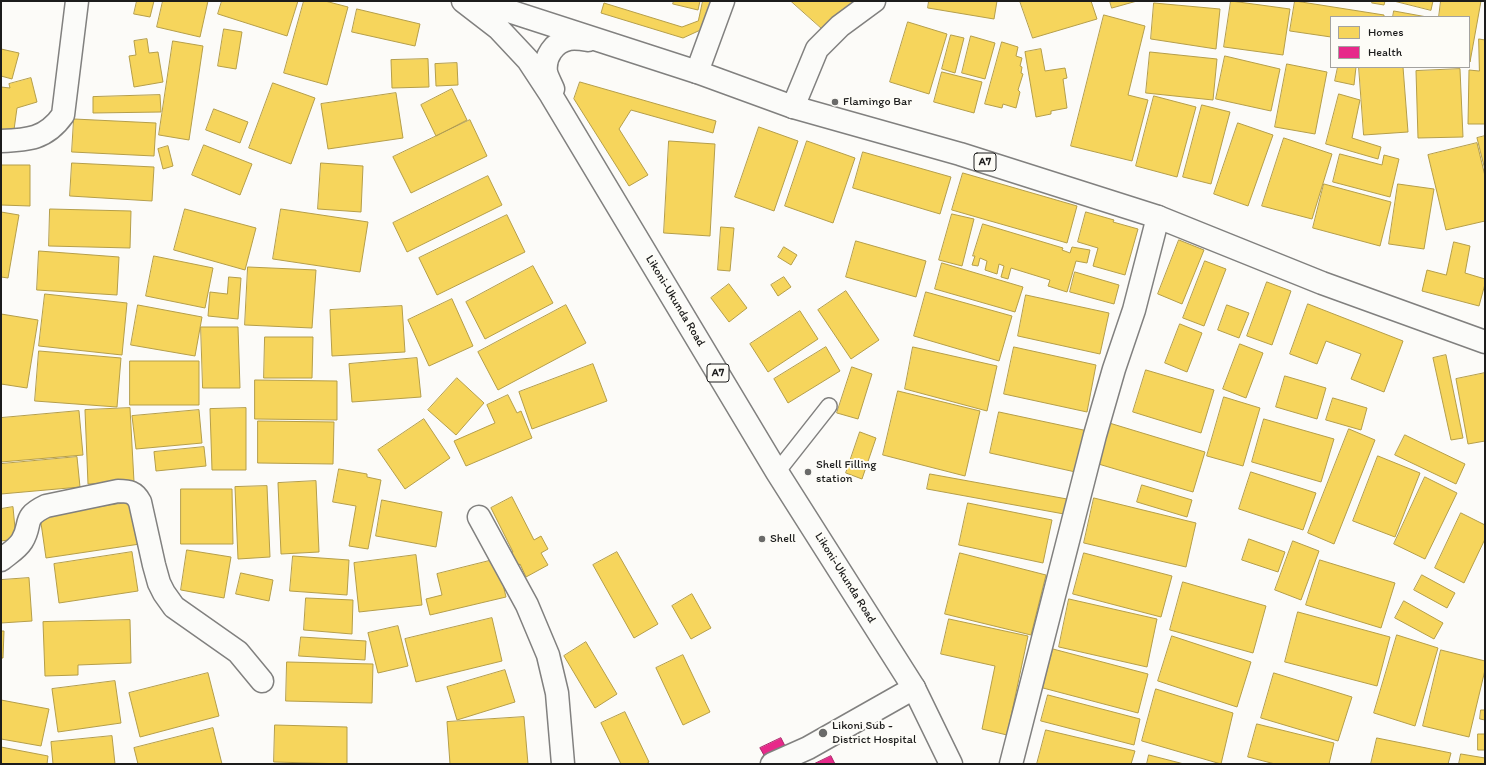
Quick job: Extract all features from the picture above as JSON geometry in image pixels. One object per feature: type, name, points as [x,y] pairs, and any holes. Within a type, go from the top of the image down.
[{"type":"main road","points":[[1,141],[23,141],[37,137],[56,125],[63,115],[78,1]]},
{"type":"main road","name":"Likoni-Ukunda Road","points":[[463,1],[498,28],[528,60],[563,114],[777,472],[914,688],[951,764]]},
{"type":"main road","name":"A7","points":[[478,1],[697,72],[793,107],[960,154],[1158,217],[1322,283],[1485,342]]},
{"type":"main road","points":[[697,72],[723,1]]},
{"type":"main road","points":[[793,107],[817,49],[840,26],[874,1]]},
{"type":"main road","points":[[563,114],[546,73],[548,56],[553,48],[560,42],[569,39],[603,41]]},
{"type":"main road","points":[[1011,764],[1095,435],[1114,369],[1134,310],[1158,217]]},
{"type":"main road","points":[[1,560],[22,541],[30,517],[35,511],[46,506],[118,491],[129,491],[137,495],[140,502],[154,565],[159,583],[164,593],[174,607],[238,652],[262,681]]},
{"type":"main road","points":[[479,517],[527,605],[548,655],[557,693],[563,764]]},
{"type":"main road","points":[[772,764],[804,756],[914,688]]},
{"type":"lane","points":[[777,472],[829,406]]},
{"type":"building: Homes","points":[[137,1],[154,1],[150,17],[134,14]]},
{"type":"building: Homes","points":[[163,1],[208,1],[200,37],[157,27]]},
{"type":"building: Homes","points":[[222,1],[298,1],[287,36],[218,14]]},
{"type":"building: Homes","points":[[304,1],[325,1],[348,7],[327,85],[284,73]]},
{"type":"building: Homes","points":[[674,1],[700,1],[698,10],[673,4]]},
{"type":"building: Homes","points":[[703,1],[712,1],[707,27],[683,38],[601,13],[604,3],[682,27],[698,21]]},
{"type":"building: Homes","points":[[791,1],[854,1],[826,32]]},
{"type":"building: Homes","points":[[929,1],[997,1],[994,19],[928,8]]},
{"type":"building: Homes","points":[[1020,1],[1091,1],[1097,19],[1033,38]]},
{"type":"building: Homes","points":[[1110,1],[1137,1],[1112,8]]},
{"type":"building: Homes","points":[[1231,1],[1290,9],[1283,55],[1224,47]]},
{"type":"building: Homes","points":[[1295,1],[1384,15],[1330,16],[1330,37],[1290,31]]},
{"type":"building: Homes","points":[[1373,1],[1385,1],[1384,5],[1372,3]]},
{"type":"building: Homes","points":[[1394,1],[1433,1],[1431,10]]},
{"type":"building: Homes","points":[[1441,1],[1481,1],[1470,62],[1470,16],[1439,16]]},
{"type":"building: Homes","points":[[1154,3],[1220,9],[1216,49],[1151,39]]},
{"type":"building: Homes","points":[[357,9],[420,24],[415,46],[352,32]]},
{"type":"building: Homes","points":[[1394,11],[1422,16],[1393,16]]},
{"type":"building: Homes","points":[[1104,15],[1145,26],[1128,95],[1148,100],[1132,161],[1071,146]]},
{"type":"building: Homes","points":[[908,22],[947,34],[929,94],[890,82]]},
{"type":"building: Homes","points":[[224,29],[242,32],[236,69],[218,66]]},
{"type":"building: Homes","points":[[951,35],[964,38],[955,73],[942,69]]},
{"type":"building: Homes","points":[[971,36],[995,43],[985,79],[962,73]]},
{"type":"building: Homes","points":[[147,39],[149,53],[158,52],[163,82],[134,87],[129,56],[136,55],[134,41]]},
{"type":"building: Homes","points":[[1479,39],[1485,40],[1485,124],[1468,124],[1469,70],[1479,71]]},
{"type":"building: Homes","points":[[173,41],[203,46],[189,140],[159,135]]},
{"type":"building: Homes","points":[[1002,42],[1018,47],[1016,56],[1022,58],[1020,66],[1022,67],[1021,73],[1023,74],[1018,90],[1020,92],[1016,108],[1003,104],[1002,108],[985,104]]},
{"type":"building: Homes","points":[[1,49],[19,53],[12,79],[1,76]]},
{"type":"building: Homes","points":[[1041,49],[1045,71],[1065,68],[1067,78],[1063,79],[1067,108],[1051,111],[1051,114],[1036,117],[1025,52]]},
{"type":"building: Homes","points":[[1150,52],[1217,59],[1213,100],[1146,93]]},
{"type":"building: Homes","points":[[1225,56],[1280,69],[1271,111],[1216,99]]},
{"type":"building: Homes","points":[[428,59],[429,87],[392,88],[391,60]]},
{"type":"building: Homes","points":[[457,63],[458,85],[436,86],[435,64]]},
{"type":"building: Homes","points":[[1287,64],[1327,72],[1315,134],[1275,127]]},
{"type":"building: Homes","points":[[1338,68],[1356,68],[1354,85],[1335,81]]},
{"type":"building: Homes","points":[[1359,68],[1403,68],[1408,132],[1364,135]]},
{"type":"building: Homes","points":[[1460,69],[1463,137],[1418,138],[1416,71]]},
{"type":"building: Homes","points":[[942,72],[982,82],[974,113],[934,102]]},
{"type":"building: Homes","points":[[31,78],[37,102],[17,108],[13,137],[1,135],[1,87],[10,88],[9,84]]},
{"type":"building: Homes","points":[[580,82],[716,121],[713,133],[631,110],[619,129],[648,175],[629,186],[574,99]]},
{"type":"building: Homes","points":[[273,83],[315,98],[291,164],[249,148]]},
{"type":"building: Homes","points":[[452,89],[467,120],[436,136],[421,105]]},
{"type":"building: Homes","points":[[396,93],[403,138],[328,149],[321,104]]},
{"type":"building: Homes","points":[[1339,94],[1360,100],[1352,138],[1381,147],[1378,159],[1326,144]]},
{"type":"building: Homes","points":[[160,95],[161,112],[93,113],[93,97]]},
{"type":"building: Homes","points":[[1154,96],[1196,107],[1177,177],[1136,166]]},
{"type":"building: Homes","points":[[1202,105],[1230,112],[1211,184],[1183,177]]},
{"type":"building: Homes","points":[[214,109],[248,122],[240,143],[206,130]]},
{"type":"building: Homes","points":[[74,119],[156,123],[154,156],[72,152]]},
{"type":"building: Homes","points":[[470,120],[487,156],[411,193],[393,157]]},
{"type":"building: Homes","points":[[1238,123],[1273,135],[1248,206],[1214,194]]},
{"type":"building: Homes","points":[[759,127],[798,141],[774,211],[735,197]]},
{"type":"building: Homes","points":[[1485,136],[1485,170],[1477,138]]},
{"type":"building: Homes","points":[[1284,138],[1332,154],[1312,219],[1262,206]]},
{"type":"building: Homes","points":[[669,141],[715,144],[710,236],[664,233]]},
{"type":"building: Homes","points":[[807,141],[855,158],[833,223],[785,206]]},
{"type":"building: Homes","points":[[1477,143],[1485,176],[1485,221],[1446,230],[1428,155]]},
{"type":"building: Homes","points":[[204,145],[252,164],[240,195],[192,175]]},
{"type":"building: Homes","points":[[168,146],[173,166],[163,169],[158,149]]},
{"type":"building: Homes","points":[[863,152],[951,177],[940,214],[853,188]]},
{"type":"building: Homes","points":[[1340,154],[1382,165],[1384,155],[1399,159],[1390,197],[1333,182]]},
{"type":"building: Homes","points":[[72,163],[154,167],[152,201],[70,196]]},
{"type":"building: Homes","points":[[321,163],[363,166],[361,212],[318,209]]},
{"type":"building: Homes","points":[[1,165],[30,165],[30,206],[1,205]]},
{"type":"building: Homes","points":[[963,173],[1077,206],[1067,243],[952,210]]},
{"type":"building: Homes","points":[[488,176],[502,205],[407,252],[393,223]]},
{"type":"building: Homes","points":[[1324,184],[1391,202],[1380,246],[1313,228]]},
{"type":"building: Homes","points":[[1398,184],[1434,189],[1424,249],[1389,244]]},
{"type":"building: Homes","points":[[50,209],[131,211],[130,248],[49,246]]},
{"type":"building: Homes","points":[[185,209],[256,228],[245,270],[174,250]]},
{"type":"building: Homes","points":[[281,209],[368,222],[360,272],[273,259]]},
{"type":"building: Homes","points":[[1,212],[19,215],[8,278],[1,277]]},
{"type":"building: Homes","points":[[1086,212],[1138,229],[1125,275],[1093,266],[1098,248],[1078,242]]},
{"type":"building: Homes","points":[[952,214],[974,219],[962,266],[939,260]]},
{"type":"building: Homes","points":[[507,215],[525,252],[437,295],[419,258]]},
{"type":"building: Homes","points":[[983,224],[1063,248],[1062,250],[1070,253],[1072,247],[1090,250],[1087,263],[1076,261],[1067,292],[1048,286],[1050,280],[1011,268],[1008,279],[1001,277],[1004,266],[999,264],[997,274],[985,270],[987,261],[980,258],[978,266],[972,265],[975,256],[973,256]]},
{"type":"building: Homes","points":[[721,227],[734,228],[730,271],[718,270]]},
{"type":"building: Homes","points":[[1179,240],[1204,250],[1182,304],[1158,294]]},
{"type":"building: Homes","points":[[856,241],[926,261],[916,297],[846,277]]},
{"type":"building: Homes","points":[[1454,242],[1470,246],[1465,273],[1485,279],[1479,306],[1422,291],[1427,270],[1446,275]]},
{"type":"building: Homes","points":[[784,247],[797,255],[791,265],[778,257]]},
{"type":"building: Homes","points":[[39,251],[119,257],[117,295],[37,290]]},
{"type":"building: Homes","points":[[154,256],[213,268],[205,308],[146,296]]},
{"type":"building: Homes","points":[[1205,261],[1226,269],[1204,326],[1183,318]]},
{"type":"building: Homes","points":[[942,263],[1023,287],[1015,312],[935,289]]},
{"type":"building: Homes","points":[[533,266],[553,303],[485,339],[466,302]]},
{"type":"building: Homes","points":[[248,267],[316,270],[312,328],[245,325]]},
{"type":"building: Homes","points":[[1075,272],[1119,285],[1114,304],[1070,292]]},
{"type":"building: Homes","points":[[229,277],[241,278],[238,319],[208,316],[210,292],[227,294]]},
{"type":"building: Homes","points":[[784,277],[791,287],[778,296],[771,285]]},
{"type":"building: Homes","points":[[1267,282],[1291,291],[1272,345],[1247,336]]},
{"type":"building: Homes","points":[[729,284],[747,308],[729,322],[711,298]]},
{"type":"building: Homes","points":[[846,291],[879,340],[851,359],[818,310]]},
{"type":"building: Homes","points":[[926,292],[1012,316],[999,361],[914,336]]},
{"type":"building: Homes","points":[[45,294],[127,303],[122,355],[39,346]]},
{"type":"building: Homes","points":[[1026,295],[1109,313],[1100,354],[1018,336]]},
{"type":"building: Homes","points":[[452,299],[473,346],[429,366],[408,320]]},
{"type":"building: Homes","points":[[1308,304],[1403,341],[1384,392],[1351,379],[1361,354],[1326,341],[1317,364],[1290,354]]},
{"type":"building: Homes","points":[[138,305],[202,317],[195,356],[131,345]]},
{"type":"building: Homes","points":[[566,305],[586,343],[498,390],[478,352]]},
{"type":"building: Homes","points":[[1227,305],[1249,313],[1239,338],[1218,330]]},
{"type":"building: Homes","points":[[402,306],[405,352],[332,356],[330,310]]},
{"type":"building: Homes","points":[[800,311],[818,339],[768,372],[750,344]]},
{"type":"building: Homes","points":[[1,314],[38,320],[27,388],[1,384]]},
{"type":"building: Homes","points":[[1180,324],[1202,333],[1187,372],[1165,363]]},
{"type":"building: Homes","points":[[201,327],[238,327],[240,388],[203,388]]},
{"type":"building: Homes","points":[[265,337],[313,337],[312,378],[264,378]]},
{"type":"building: Homes","points":[[1240,344],[1263,353],[1246,398],[1223,389]]},
{"type":"building: Homes","points":[[826,347],[840,371],[788,403],[774,379]]},
{"type":"building: Homes","points":[[913,347],[997,366],[987,411],[905,389]]},
{"type":"building: Homes","points":[[1014,347],[1096,365],[1087,412],[1004,394]]},
{"type":"building: Homes","points":[[39,351],[121,358],[117,407],[35,401]]},
{"type":"building: Homes","points":[[1446,355],[1463,438],[1451,440],[1433,358]]},
{"type":"building: Homes","points":[[417,358],[421,397],[352,402],[349,364]]},
{"type":"building: Homes","points":[[130,361],[199,361],[199,405],[130,405]]},
{"type":"building: Homes","points":[[593,364],[607,401],[532,429],[519,392]]},
{"type":"building: Homes","points":[[852,367],[872,374],[858,419],[837,413]]},
{"type":"building: Homes","points":[[1146,370],[1214,390],[1201,433],[1133,412]]},
{"type":"building: Homes","points":[[1485,373],[1485,441],[1468,444],[1456,379]]},
{"type":"building: Homes","points":[[1285,376],[1326,388],[1317,419],[1276,407]]},
{"type":"building: Homes","points":[[457,378],[484,403],[456,435],[428,410]]},
{"type":"building: Homes","points":[[255,380],[337,381],[337,420],[255,419]]},
{"type":"building: Homes","points":[[898,391],[980,411],[965,476],[883,455]]},
{"type":"building: Homes","points":[[508,395],[517,413],[521,411],[532,438],[466,466],[454,441],[495,423],[487,405]]},
{"type":"building: Homes","points":[[1224,397],[1260,408],[1243,466],[1207,456]]},
{"type":"building: Homes","points":[[1333,398],[1367,408],[1361,430],[1326,420]]},
{"type":"building: Homes","points":[[130,408],[134,482],[88,484],[85,410]]},
{"type":"building: Homes","points":[[246,408],[246,470],[212,470],[210,409]]},
{"type":"building: Homes","points":[[199,410],[202,443],[136,449],[132,416]]},
{"type":"building: Homes","points":[[79,411],[83,455],[1,462],[1,418]]},
{"type":"building: Homes","points":[[999,412],[1088,431],[1080,473],[990,453]]},
{"type":"building: Homes","points":[[424,419],[450,458],[405,489],[378,450]]},
{"type":"building: Homes","points":[[1264,419],[1334,439],[1321,482],[1252,462]]},
{"type":"building: Homes","points":[[258,421],[334,422],[333,464],[258,463]]},
{"type":"building: Homes","points":[[1106,422],[1205,452],[1193,492],[1095,463]]},
{"type":"building: Homes","points":[[1349,429],[1375,440],[1334,544],[1308,533]]},
{"type":"building: Homes","points":[[860,432],[876,438],[862,479],[846,473]]},
{"type":"building: Homes","points":[[1405,435],[1465,464],[1456,484],[1395,455]]},
{"type":"building: Homes","points":[[204,447],[206,466],[156,471],[154,452]]},
{"type":"building: Homes","points":[[1378,456],[1420,473],[1395,537],[1353,521]]},
{"type":"building: Homes","points":[[77,457],[80,487],[1,494],[1,464]]},
{"type":"building: Homes","points":[[339,469],[367,474],[367,477],[381,480],[368,549],[349,546],[356,506],[333,502]]},
{"type":"building: Homes","points":[[1251,472],[1316,493],[1303,530],[1239,509]]},
{"type":"building: Homes","points":[[930,474],[1067,499],[1064,514],[927,489]]},
{"type":"building: Homes","points":[[1425,477],[1457,493],[1425,559],[1394,544]]},
{"type":"building: Homes","points":[[316,481],[319,552],[281,554],[278,483]]},
{"type":"building: Homes","points":[[1142,485],[1192,500],[1187,517],[1137,502]]},
{"type":"building: Homes","points":[[267,486],[270,557],[238,559],[235,487]]},
{"type":"building: Homes","points":[[181,489],[232,489],[233,544],[181,544]]},
{"type":"building: Homes","points":[[512,497],[534,540],[541,536],[548,549],[541,553],[548,565],[526,577],[520,564],[516,567],[509,554],[513,552],[491,508]]},
{"type":"building: Homes","points":[[1094,498],[1196,523],[1186,567],[1084,543]]},
{"type":"building: Homes","points":[[382,500],[442,512],[436,547],[376,536]]},
{"type":"building: Homes","points":[[133,502],[140,544],[46,558],[40,516]]},
{"type":"building: Homes","points":[[968,503],[1052,520],[1043,563],[959,545]]},
{"type":"building: Homes","points":[[13,507],[16,539],[1,541],[1,509]]},
{"type":"building: Homes","points":[[1461,513],[1485,525],[1485,539],[1464,583],[1435,568]]},
{"type":"building: Homes","points":[[1249,539],[1285,552],[1278,572],[1242,560]]},
{"type":"building: Homes","points":[[1293,541],[1319,551],[1301,600],[1275,590]]},
{"type":"building: Homes","points":[[187,550],[231,557],[224,598],[181,590]]},
{"type":"building: Homes","points":[[132,552],[138,591],[59,603],[54,564]]},
{"type":"building: Homes","points":[[617,552],[658,624],[634,638],[593,565]]},
{"type":"building: Homes","points":[[960,553],[1046,575],[1031,635],[945,614]]},
{"type":"building: Homes","points":[[1084,553],[1172,576],[1161,617],[1073,594]]},
{"type":"building: Homes","points":[[416,555],[422,605],[359,612],[354,563]]},
{"type":"building: Homes","points":[[293,556],[349,560],[347,595],[290,591]]},
{"type":"building: Homes","points":[[497,559],[506,597],[430,615],[426,599],[442,595],[437,574]]},
{"type":"building: Homes","points":[[1320,560],[1395,583],[1381,628],[1306,605]]},
{"type":"building: Homes","points":[[241,573],[273,580],[269,601],[236,594]]},
{"type":"building: Homes","points":[[1422,575],[1455,593],[1447,608],[1414,590]]},
{"type":"building: Homes","points":[[29,578],[32,621],[1,623],[1,580]]},
{"type":"building: Homes","points":[[1183,582],[1266,606],[1253,653],[1170,630]]},
{"type":"building: Homes","points":[[692,594],[711,628],[691,639],[672,606]]},
{"type":"building: Homes","points":[[306,598],[353,600],[352,634],[304,630]]},
{"type":"building: Homes","points":[[1069,599],[1157,619],[1147,667],[1059,647]]},
{"type":"building: Homes","points":[[1404,601],[1443,623],[1434,639],[1395,618]]},
{"type":"building: Homes","points":[[1298,612],[1390,637],[1377,686],[1285,662]]},
{"type":"building: Homes","points":[[492,618],[502,661],[416,682],[405,639]]},
{"type":"building: Homes","points":[[949,619],[1028,636],[1007,735],[982,729],[995,666],[941,654]]},
{"type":"building: Homes","points":[[130,620],[131,663],[78,665],[78,675],[45,676],[43,622]]},
{"type":"building: Homes","points":[[398,626],[408,666],[378,673],[368,633]]},
{"type":"building: Homes","points":[[1,631],[4,631],[3,658],[1,658]]},
{"type":"building: Homes","points":[[1397,635],[1438,648],[1415,726],[1374,713]]},
{"type":"building: Homes","points":[[1172,636],[1251,662],[1237,707],[1158,681]]},
{"type":"building: Homes","points":[[301,637],[366,641],[365,660],[299,656]]},
{"type":"building: Homes","points":[[586,642],[617,694],[595,708],[564,656]]},
{"type":"building: Homes","points":[[1053,649],[1148,674],[1138,713],[1043,688]]},
{"type":"building: Homes","points":[[1441,650],[1485,661],[1485,670],[1469,737],[1423,726]]},
{"type":"building: Homes","points":[[683,655],[710,712],[683,725],[656,668]]},
{"type":"building: Homes","points":[[287,662],[373,664],[372,703],[286,701]]},
{"type":"building: Homes","points":[[505,670],[515,702],[457,720],[447,687]]},
{"type":"building: Homes","points":[[208,673],[219,716],[140,737],[129,693]]},
{"type":"building: Homes","points":[[1274,673],[1352,697],[1338,741],[1261,718]]},
{"type":"building: Homes","points":[[115,681],[121,723],[58,732],[52,689]]},
{"type":"building: Homes","points":[[1156,689],[1233,713],[1221,764],[1142,741]]},
{"type":"building: Homes","points":[[1048,695],[1140,719],[1134,745],[1041,721]]},
{"type":"building: Homes","points":[[1,700],[49,709],[41,746],[1,739]]},
{"type":"building: Homes","points":[[1481,710],[1485,710],[1485,720],[1480,719]]},
{"type":"building: Homes","points":[[625,712],[649,762],[646,764],[621,764],[601,723]]},
{"type":"building: Homes","points":[[524,717],[528,764],[450,764],[447,722]]},
{"type":"building: Homes","points":[[1257,724],[1334,743],[1329,764],[1275,764],[1248,757]]},
{"type":"building: Homes","points":[[275,725],[347,727],[347,764],[274,762]]},
{"type":"building: Homes","points":[[213,728],[222,764],[138,764],[134,748]]},
{"type":"building: Homes","points":[[1046,730],[1135,751],[1131,764],[1037,764]]},
{"type":"building: Homes","points":[[1478,734],[1485,734],[1485,750],[1478,750]]},
{"type":"building: Homes","points":[[112,736],[115,764],[53,764],[51,742]]},
{"type":"building: Homes","points":[[1377,738],[1451,753],[1448,764],[1371,764]]},
{"type":"building: Homes","points":[[1,747],[48,756],[47,764],[1,764]]},
{"type":"building: Homes","points":[[1461,754],[1485,758],[1485,764],[1459,764]]},
{"type":"building: Homes","points":[[1149,755],[1184,764],[1147,764]]},
{"type":"building: Health","points":[[781,738],[786,748],[765,757],[760,748]]},
{"type":"building: Health","points":[[831,756],[835,764],[814,764]]},
{"type":"place","name":"Flamingo Bar","points":[[835,102]]},
{"type":"place","name":"Shell Filling station","points":[[808,472]]},
{"type":"place","name":"Shell","points":[[762,539]]},
{"type":"place","name":"Likoni Sub - District Hospital","points":[[823,733]]}]
